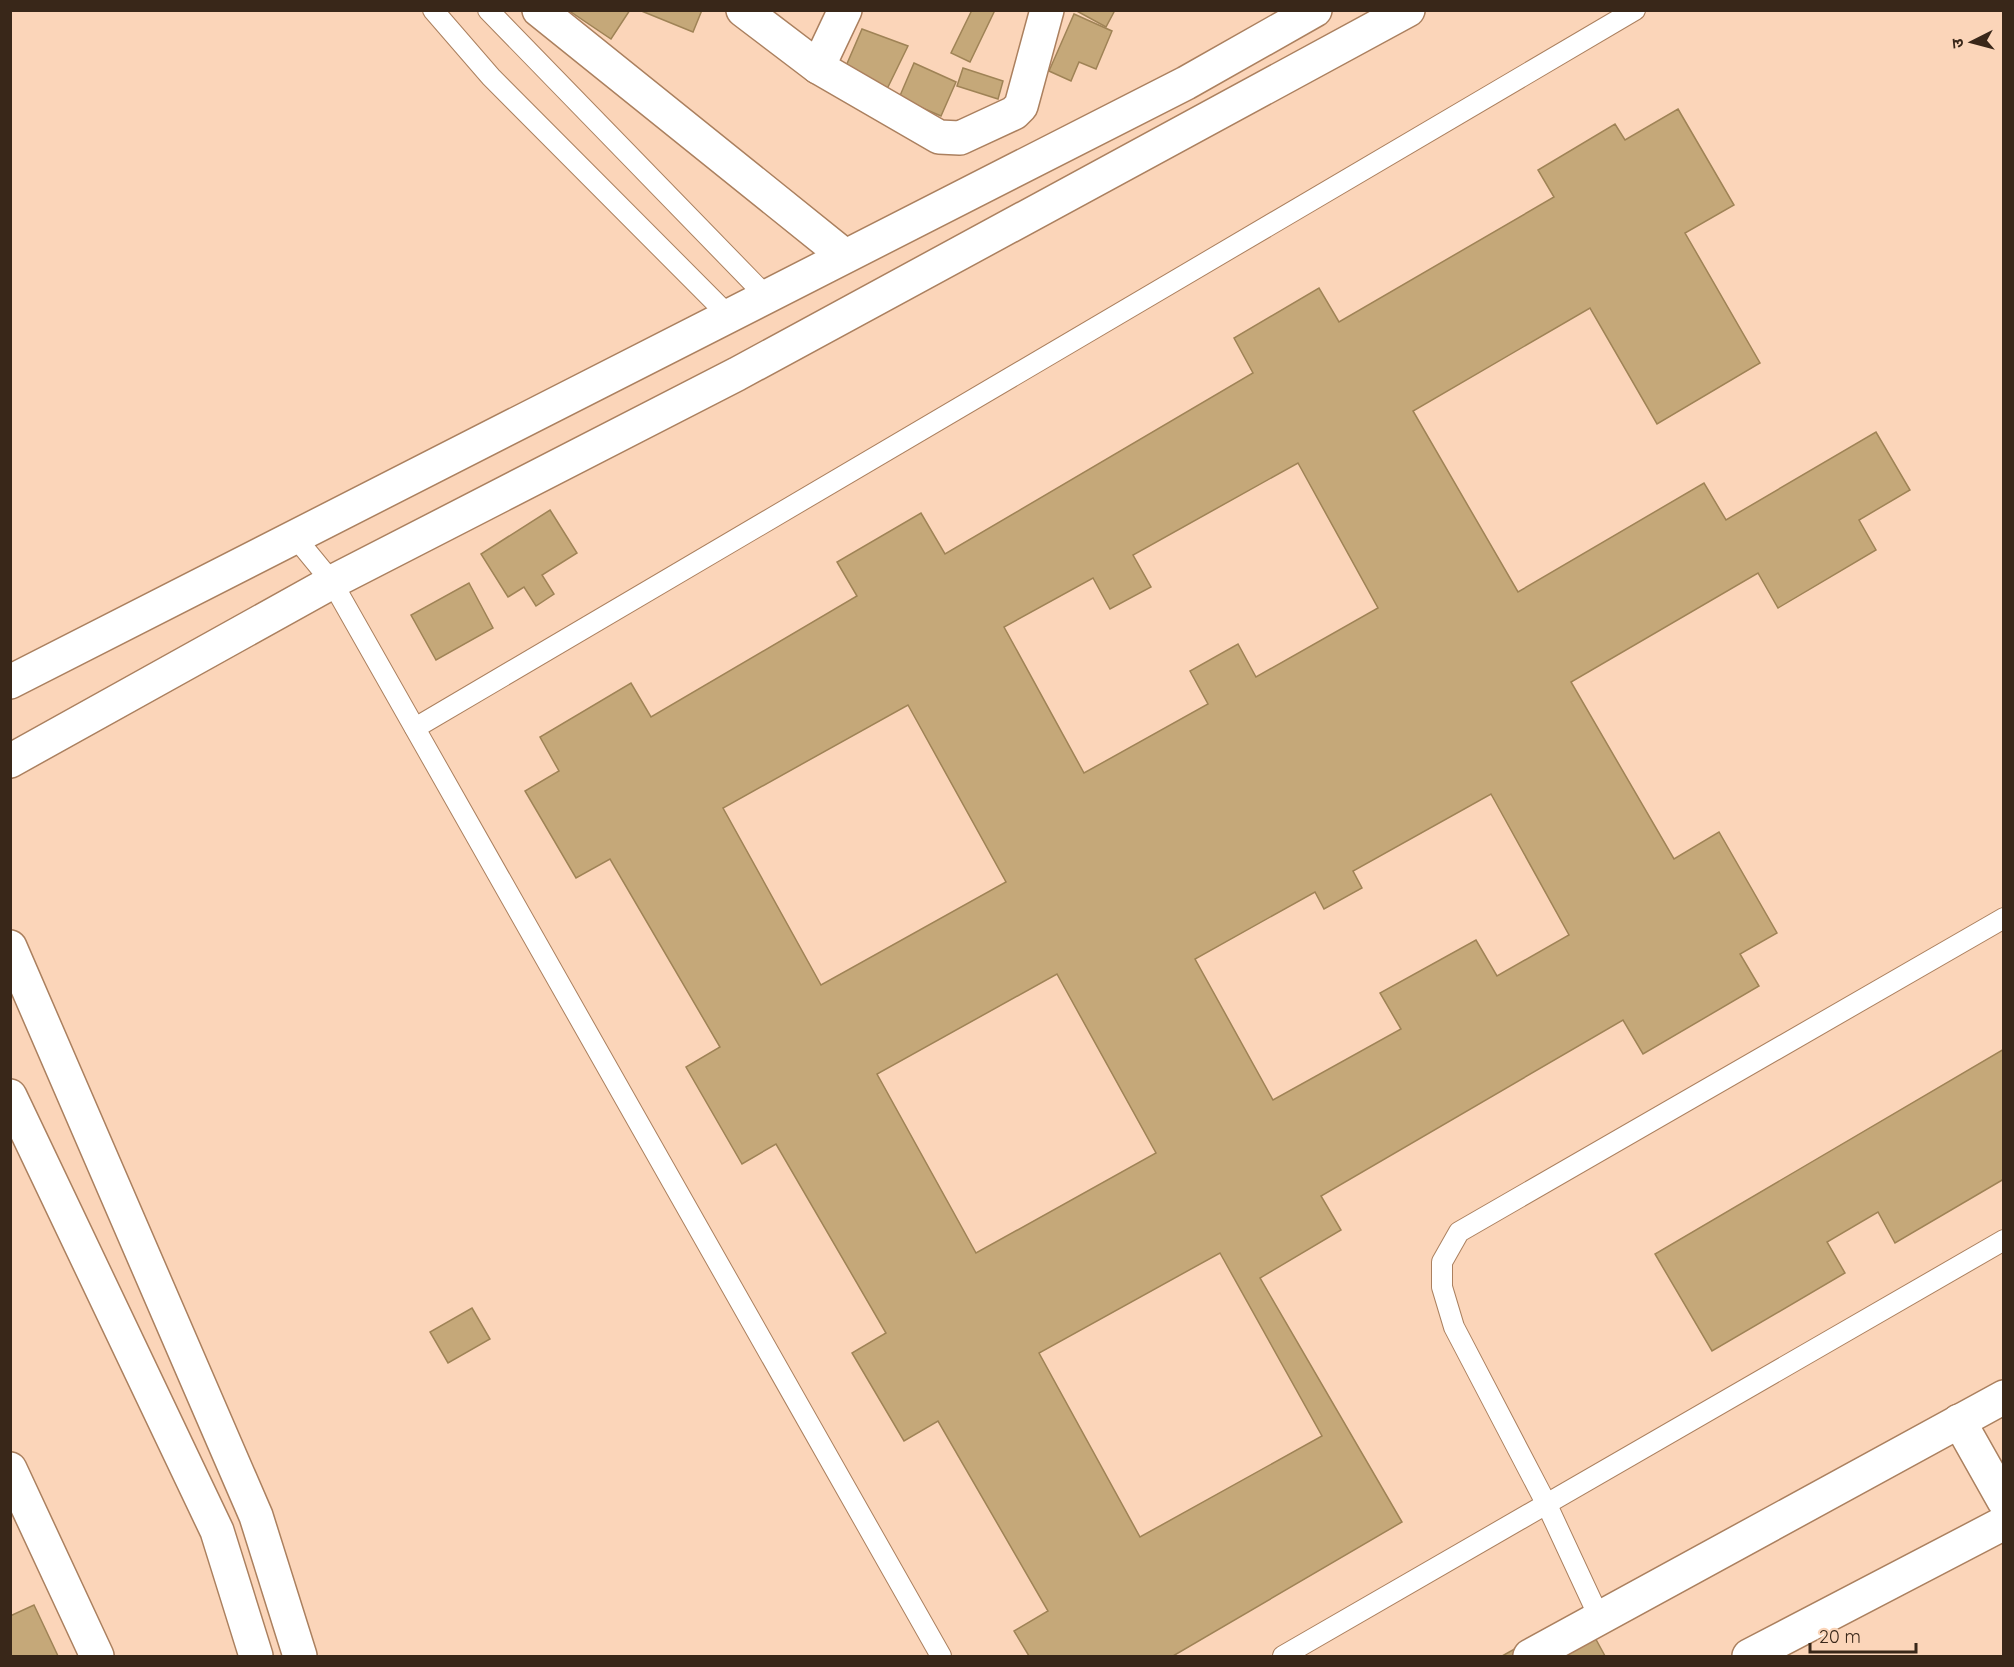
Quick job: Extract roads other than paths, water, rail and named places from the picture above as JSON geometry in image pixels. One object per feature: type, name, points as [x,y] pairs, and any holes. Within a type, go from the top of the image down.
[{"type":"street","points":[[539,10],[845,256]]},
{"type":"street","points":[[743,10],[818,67],[939,137],[960,138],[1014,113],[1021,106],[1047,10]]},
{"type":"street","points":[[818,67],[845,10]]},
{"type":"street","points":[[10,682],[1186,83],[1315,10]]},
{"type":"street","points":[[10,760],[332,582],[736,374],[1408,10]]},
{"type":"street","points":[[1072,140],[1092,182]]},
{"type":"street","points":[[10,947],[256,1516],[300,1656]]},
{"type":"street","points":[[10,1096],[217,1531],[256,1656]]},
{"type":"street","points":[[1530,1656],[2004,1397]]},
{"type":"street","points":[[1959,1421],[2004,1501]]},
{"type":"street","points":[[10,1469],[97,1656]]},
{"type":"street","points":[[1749,1656],[2004,1524]]},
{"type":"lane","points":[[433,10],[491,76],[729,316]]},
{"type":"lane","points":[[488,10],[766,296]]},
{"type":"lane","points":[[416,728],[1635,10]]},
{"type":"lane","points":[[295,537],[332,582],[941,1656]]},
{"type":"lane","points":[[1600,1618],[1547,1505],[1454,1327],[1442,1287],[1442,1262],[1460,1232],[2004,918]]},
{"type":"lane","points":[[1283,1656],[2004,1240]]}]
